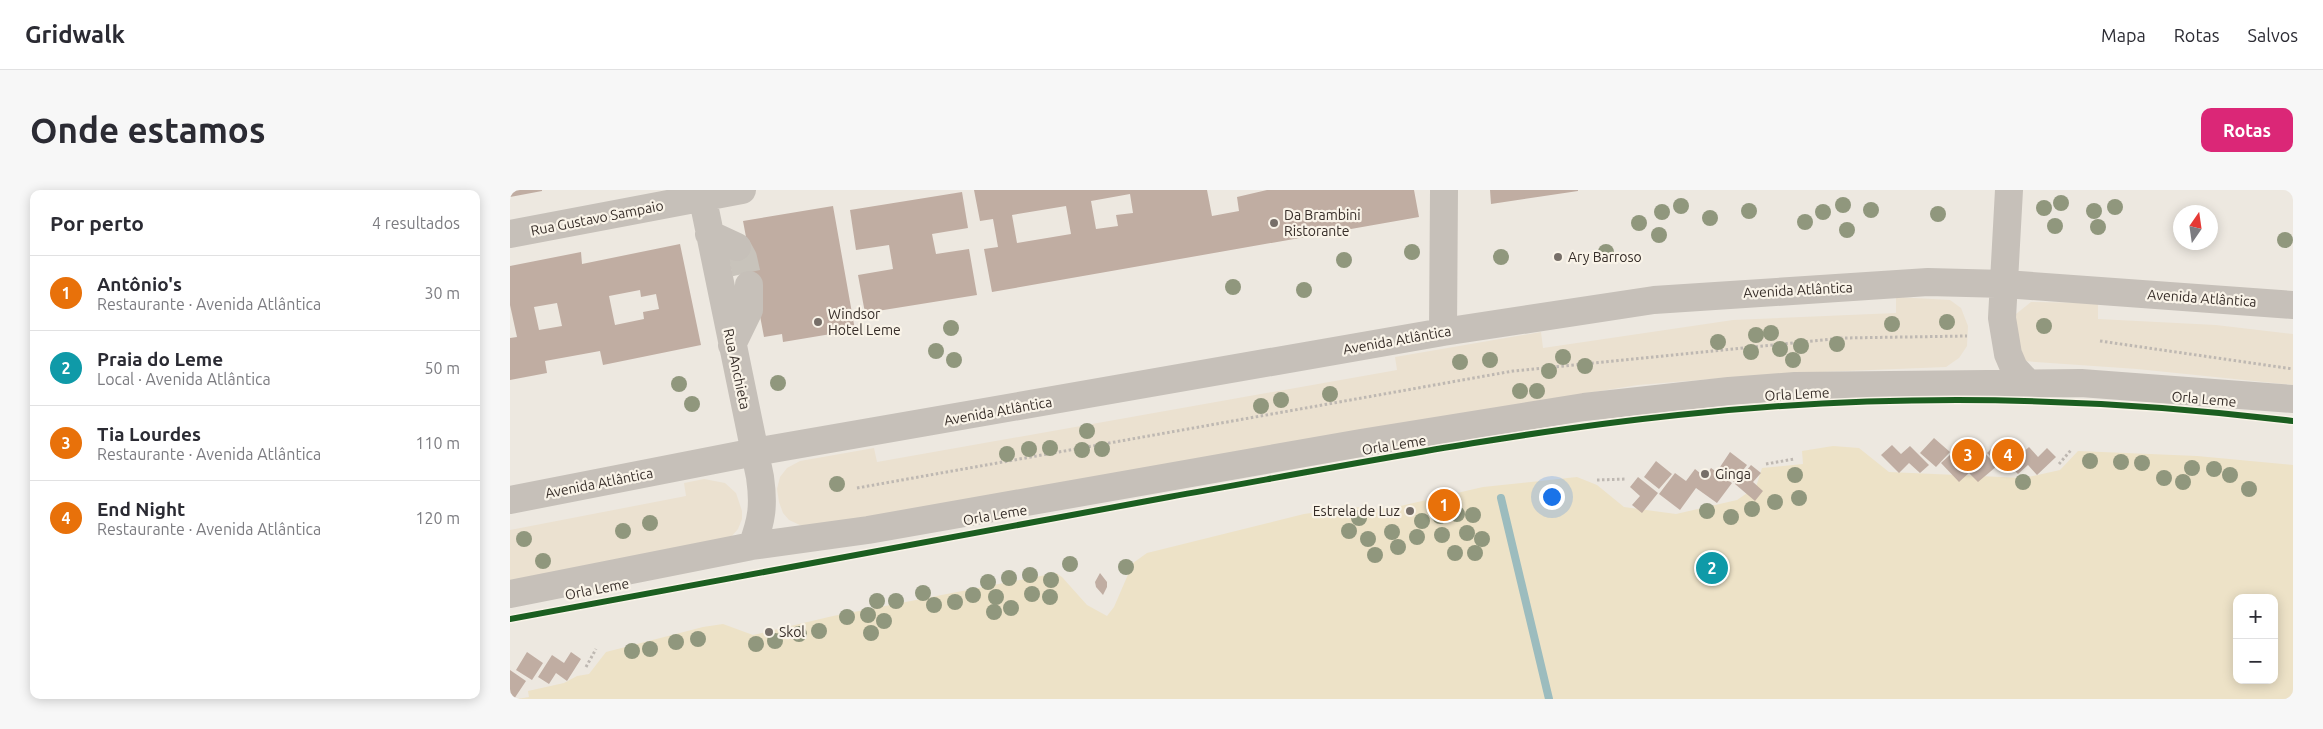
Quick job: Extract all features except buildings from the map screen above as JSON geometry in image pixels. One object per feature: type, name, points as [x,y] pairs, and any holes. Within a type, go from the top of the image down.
[{"type":"street","name":"Rua Gustavo Sampaio","points":[[510,234],[701,194],[742,190]]},
{"type":"street","points":[[1443,332],[1444,190]]},
{"type":"street","points":[[2009,190],[2002,318],[2008,354],[2014,368],[2028,384]]},
{"type":"street","name":"Rua Anchieta","points":[[701,194],[755,452],[763,500],[762,520],[752,546]]},
{"type":"street","points":[[709,234],[737,247]]},
{"type":"street","name":"Avenida Atlântica","points":[[510,500],[755,452],[1443,332],[1654,300],[1928,282],[2005,284],[2293,305]]},
{"type":"street","points":[[732,345],[749,310],[749,285]]},
{"type":"street","points":[[510,594],[752,546],[878,528],[1352,445],[1584,407],[1729,391],[1795,386],[2093,383],[2293,399]]},
{"type":"path","points":[[857,488],[1513,371],[1843,338],[1967,336]]},
{"type":"path","points":[[2100,340],[2293,369]]},
{"type":"path","points":[[2059,464],[2071,450]]},
{"type":"path","points":[[1766,464],[1794,459]]},
{"type":"path","points":[[1597,480],[1627,479]]},
{"type":"path","points":[[586,667],[596,649]]},
{"type":"sand","points":[[1833,446],[1859,448],[1889,472],[2024,478],[2060,470],[2078,451],[2197,456],[2293,465],[2293,699],[517,699],[529,697],[528,691],[564,683],[577,676],[589,674],[606,652],[703,627],[723,624],[753,635],[833,616],[1056,573],[1062,577],[1087,605],[1107,616],[1114,607],[1133,563],[1147,553],[1304,514],[1353,507],[1379,509],[1396,507],[1483,487],[1577,477],[1597,485],[1624,507],[1676,514],[1737,500],[1756,487],[1762,468],[1803,464],[1802,451]]},
{"type":"shaded area","points":[[1896,297],[1950,300],[1961,308],[1968,326],[1967,346],[1959,358],[1946,367],[1774,374],[1638,385],[1495,408],[866,519],[802,526],[789,520],[783,513],[779,502],[777,489],[780,477],[787,468],[800,461],[874,448],[877,462],[1397,370],[1395,357],[1541,332],[1543,348],[1733,320],[1896,313]]},
{"type":"shaded area","points":[[2031,302],[2098,303],[2098,319],[2216,325],[2293,334],[2293,385],[2137,369],[2023,361],[2013,349],[2016,314]]},
{"type":"shaded area","points":[[704,479],[725,483],[736,493],[742,511],[742,519],[738,529],[731,537],[510,584],[510,530],[686,496],[684,483]]},
{"type":"waterway","points":[[1501,498],[1549,699]]},
{"type":"tunnel","points":[[737,247],[743,258],[749,285]]},
{"type":"cycle path","name":"Orla Leme","points":[[510,619],[1296,474],[1487,441],[1614,422],[1755,408],[1832,403],[1986,400],[2140,406],[2293,421]]},
{"type":"place","name":"Da Brambini Ristorante","points":[[1274,223]]},
{"type":"place","name":"Ary Barroso","points":[[1558,257]]},
{"type":"place","name":"Windsor Hotel Leme","points":[[818,322]]},
{"type":"place","name":"Tia Lourdes","points":[[1968,455]]},
{"type":"place","name":"End Night","points":[[2008,455]]},
{"type":"place","name":"Ginga","points":[[1705,474]]},
{"type":"place","name":"Antônio's","points":[[1444,505]]},
{"type":"place","name":"Estrela de Luz","points":[[1410,511]]},
{"type":"place","name":"Praia do Leme","points":[[1712,568]]},
{"type":"place","name":"Skol","points":[[769,632]]}]
